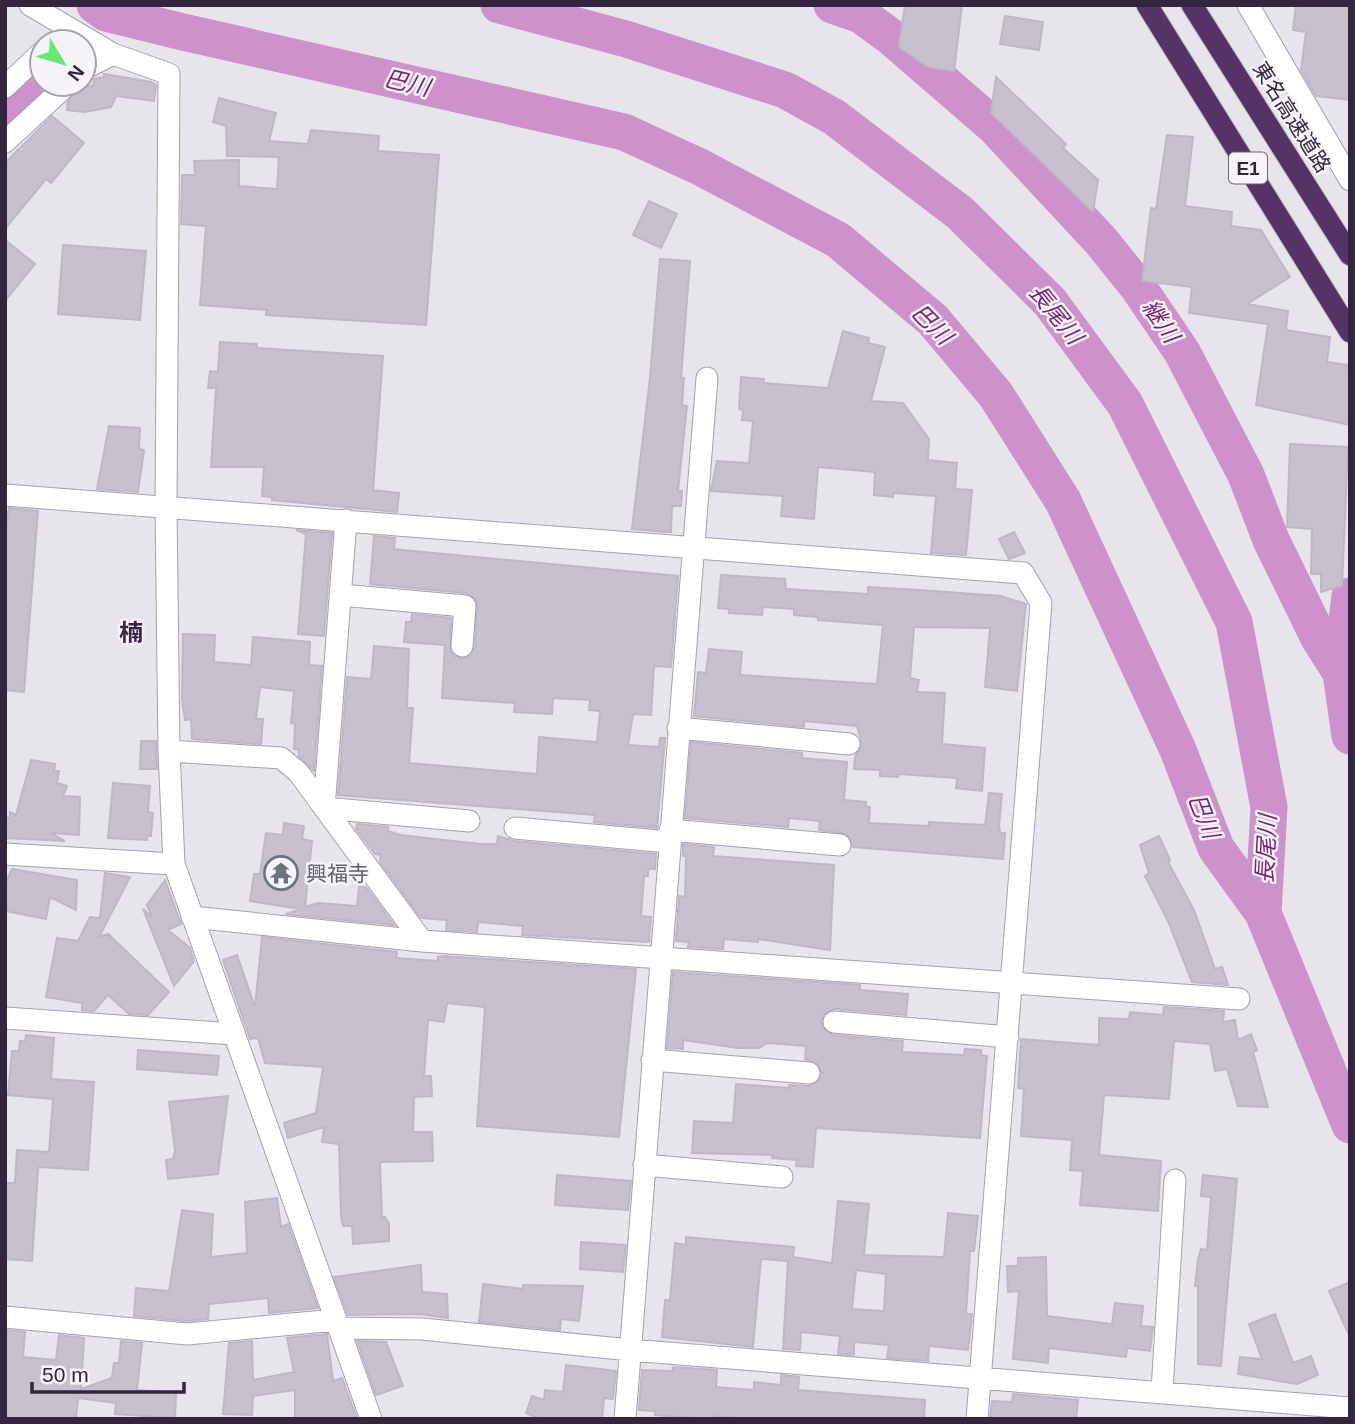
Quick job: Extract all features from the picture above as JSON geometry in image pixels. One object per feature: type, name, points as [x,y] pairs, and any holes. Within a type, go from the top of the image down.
[{"type":"highway","name":"E1","points":[[1147,5],[1350,332]]},
{"type":"highway","name":"東名高速道路","points":[[1192,5],[1350,255]]},
{"type":"street","points":[[30,5],[113,54],[169,74],[166,507],[169,751],[174,864],[371,1419]]},
{"type":"street","points":[[1248,5],[1350,180]]},
{"type":"street","points":[[98,62],[113,54]]},
{"type":"street","points":[[5,87],[28,65]]},
{"type":"street","points":[[5,142],[53,98]]},
{"type":"street","points":[[625,1419],[707,378]]},
{"type":"street","points":[[5,495],[1023,573],[1041,603],[977,1419]]},
{"type":"street","points":[[324,808],[346,520]]},
{"type":"street","points":[[341,595],[466,606],[462,646]]},
{"type":"street","points":[[678,728],[849,744]]},
{"type":"street","points":[[169,751],[281,758],[298,772],[422,941]]},
{"type":"street","points":[[324,808],[469,821]]},
{"type":"street","points":[[515,828],[841,845]]},
{"type":"street","points":[[5,854],[174,864]]},
{"type":"street","points":[[192,917],[422,941],[1239,999]]},
{"type":"street","points":[[5,1018],[234,1034]]},
{"type":"street","points":[[834,1022],[1008,1037]]},
{"type":"street","points":[[652,1060],[809,1073]]},
{"type":"street","points":[[644,1165],[782,1177]]},
{"type":"street","points":[[1162,1391],[1175,1180]]},
{"type":"street","points":[[5,1317],[187,1334],[337,1324],[422,1329],[630,1350],[1162,1391],[1324,1411],[1350,1408]]},
{"type":"building","points":[[905,5],[962,5],[954,71],[928,67],[899,47]]},
{"type":"building","points":[[1296,5],[1350,5],[1350,100],[1316,96],[1301,70],[1306,32],[1293,30]]},
{"type":"building","points":[[1005,16],[1043,22],[1039,50],[1000,44]]},
{"type":"building","points":[[104,74],[151,82],[156,85],[154,101],[116,96],[111,107],[85,112],[67,110],[71,98],[98,98],[98,78],[104,77]]},
{"type":"building","points":[[996,77],[1066,144],[1063,148],[1098,180],[1093,212],[991,113]]},
{"type":"building","points":[[219,98],[276,113],[269,141],[308,144],[311,130],[379,136],[378,151],[439,155],[426,325],[266,315],[267,310],[200,305],[206,226],[181,224],[182,175],[195,175],[194,161],[239,160],[239,186],[277,189],[279,157],[227,156],[226,126],[213,122]]},
{"type":"building","points":[[52,116],[84,143],[51,183],[46,179],[5,229],[5,163]]},
{"type":"building","points":[[1167,135],[1193,137],[1185,206],[1232,212],[1231,226],[1261,230],[1290,277],[1247,304],[1288,311],[1286,330],[1330,337],[1327,362],[1347,365],[1350,375],[1350,425],[1256,405],[1268,324],[1189,313],[1192,287],[1142,281],[1151,208],[1156,209]]},
{"type":"building","points":[[649,201],[677,214],[661,248],[633,235]]},
{"type":"building","points":[[5,240],[35,264],[5,301]]},
{"type":"building","points":[[63,245],[146,251],[140,320],[58,314]]},
{"type":"building","points":[[660,259],[690,261],[681,378],[684,378],[682,405],[687,406],[678,491],[682,491],[681,506],[672,506],[671,532],[632,529],[650,378]]},
{"type":"building","points":[[843,331],[869,338],[868,343],[885,347],[871,401],[903,403],[929,439],[928,460],[957,463],[955,489],[972,490],[966,555],[931,553],[936,496],[893,493],[893,497],[874,495],[875,472],[818,467],[814,519],[781,516],[783,496],[711,491],[717,461],[749,463],[753,421],[742,420],[743,410],[739,409],[741,377],[764,379],[763,383],[828,388]]},
{"type":"building","points":[[220,342],[257,344],[257,348],[383,356],[373,490],[399,493],[397,512],[272,500],[272,497],[262,496],[264,467],[211,467],[216,388],[208,388],[210,371],[218,372]]},
{"type":"building","points":[[109,426],[140,428],[139,449],[144,450],[138,492],[97,489]]},
{"type":"building","points":[[1290,444],[1348,447],[1342,586],[1321,592],[1321,574],[1311,574],[1312,529],[1287,527]]},
{"type":"building","points":[[9,508],[38,511],[24,692],[5,690],[5,532]]},
{"type":"building","points":[[296,530],[332,533],[324,636],[298,634],[306,534]]},
{"type":"building","points":[[1014,532],[1025,553],[1009,559],[999,539]]},
{"type":"building","points":[[374,536],[395,538],[394,549],[678,576],[671,667],[654,666],[651,715],[633,714],[628,745],[659,747],[660,738],[665,738],[657,828],[594,822],[595,815],[338,795],[347,677],[371,679],[374,646],[409,649],[407,708],[413,708],[409,763],[537,774],[539,737],[597,742],[600,711],[589,710],[590,700],[553,698],[552,714],[514,712],[515,703],[442,698],[445,645],[404,642],[406,622],[411,622],[412,614],[451,618],[450,651],[455,657],[467,658],[475,647],[477,601],[466,593],[370,584]]},
{"type":"building","points":[[721,575],[785,579],[786,589],[868,594],[868,587],[919,590],[1001,596],[1026,604],[1017,691],[985,687],[990,628],[914,627],[910,678],[919,680],[917,692],[945,693],[942,744],[985,748],[982,791],[956,788],[957,778],[898,774],[898,777],[880,776],[880,770],[854,769],[855,756],[862,745],[857,726],[804,721],[804,727],[694,716],[698,672],[706,673],[709,649],[742,652],[740,675],[877,684],[883,625],[818,620],[818,617],[794,615],[794,609],[763,607],[762,615],[729,613],[729,609],[718,608]]},
{"type":"building","points":[[183,634],[215,635],[214,662],[251,665],[253,637],[310,642],[309,665],[322,666],[314,771],[299,756],[299,750],[294,749],[295,724],[291,723],[294,691],[260,687],[256,719],[263,719],[261,744],[192,739],[191,719],[185,720],[182,699]]},
{"type":"building","points":[[141,741],[156,741],[157,769],[140,769]]},
{"type":"building","points":[[691,742],[802,753],[802,758],[847,762],[844,800],[866,802],[866,807],[870,807],[869,823],[985,825],[989,793],[1002,794],[999,826],[1000,833],[1005,833],[1003,859],[853,847],[847,834],[819,830],[820,821],[789,818],[788,827],[685,818]]},
{"type":"building","points":[[31,760],[55,764],[54,771],[59,771],[57,783],[67,786],[63,796],[80,797],[79,835],[50,833],[65,841],[5,838],[5,818],[10,818],[10,812],[16,815]]},
{"type":"building","points":[[113,783],[150,786],[148,812],[153,813],[151,836],[147,836],[147,840],[108,838]]},
{"type":"building","points":[[284,823],[304,826],[302,839],[312,841],[305,907],[318,903],[357,906],[359,887],[366,887],[394,925],[286,914],[301,909],[250,901],[254,874],[260,874],[266,833],[283,835]]},
{"type":"building","points":[[357,824],[388,827],[388,831],[400,835],[480,844],[497,844],[498,836],[514,841],[656,854],[655,869],[648,869],[648,876],[644,876],[641,916],[651,917],[649,942],[522,935],[523,926],[478,922],[477,932],[446,930],[447,920],[421,918],[380,862],[381,855],[375,854],[356,829]]},
{"type":"building","points":[[1159,836],[1170,860],[1168,862],[1194,910],[1215,969],[1222,967],[1228,985],[1192,982],[1168,921],[1145,876],[1149,873],[1140,845]]},
{"type":"building","points":[[683,844],[714,847],[713,856],[834,865],[830,950],[758,939],[758,942],[724,939],[723,949],[688,947],[689,942],[676,941],[679,896],[685,897],[686,856],[683,856]]},
{"type":"building","points":[[12,869],[77,880],[76,910],[50,897],[46,919],[5,911],[5,884]]},
{"type":"building","points":[[105,873],[130,877],[99,937],[108,934],[169,992],[148,1015],[129,1014],[108,995],[94,1011],[82,1010],[82,1003],[46,997],[57,938],[78,941],[90,917],[100,918]]},
{"type":"building","points":[[165,880],[181,924],[168,930],[190,948],[194,961],[174,986],[143,909],[152,917],[147,905]]},
{"type":"building","points":[[262,937],[397,952],[396,958],[438,961],[438,957],[443,956],[636,969],[619,1137],[477,1126],[485,1007],[447,1003],[444,1022],[428,1020],[424,1076],[431,1076],[432,1096],[414,1097],[413,1132],[432,1132],[433,1161],[380,1162],[382,1217],[389,1223],[389,1241],[353,1244],[352,1226],[343,1226],[341,1216],[339,1144],[322,1142],[324,1127],[288,1138],[284,1123],[316,1113],[323,1067],[265,1063],[258,1038],[250,1039],[223,960],[237,955],[255,1007]]},
{"type":"building","points":[[673,972],[860,985],[860,990],[908,994],[906,1015],[834,1009],[823,1015],[822,1027],[833,1035],[903,1041],[902,1052],[964,1055],[965,1049],[981,1050],[981,1055],[987,1056],[980,1138],[816,1128],[813,1167],[796,1166],[797,1160],[772,1158],[773,1155],[692,1153],[694,1121],[733,1123],[736,1084],[789,1088],[789,1085],[809,1086],[819,1081],[822,1073],[817,1063],[805,1059],[806,1046],[767,1043],[759,1048],[738,1048],[683,1040],[683,1049],[667,1048]]},
{"type":"building","points":[[1164,1007],[1224,1011],[1223,1022],[1235,1020],[1238,1040],[1251,1034],[1257,1050],[1253,1052],[1268,1107],[1238,1106],[1227,1069],[1215,1071],[1210,1044],[1174,1041],[1169,1099],[1104,1095],[1099,1155],[1161,1161],[1158,1211],[1080,1205],[1083,1171],[1070,1170],[1072,1140],[1021,1136],[1024,1089],[1018,1088],[1021,1039],[1099,1045],[1099,1018],[1129,1019],[1130,1012],[1163,1015]]},
{"type":"building","points":[[26,1035],[54,1038],[51,1079],[94,1082],[88,1170],[39,1167],[32,1261],[5,1259],[5,1183],[15,1183],[17,1150],[49,1152],[53,1099],[8,1095],[12,1051],[19,1051],[20,1041],[25,1041]]},
{"type":"building","points":[[138,1050],[219,1056],[217,1075],[137,1069]]},
{"type":"building","points":[[228,1096],[218,1174],[168,1179],[166,1160],[173,1159],[175,1151],[169,1102]]},
{"type":"building","points":[[557,1175],[631,1181],[628,1210],[555,1205]]},
{"type":"building","points":[[1203,1175],[1237,1179],[1221,1366],[1198,1364],[1198,1286],[1195,1286],[1201,1249],[1207,1250],[1211,1197],[1201,1196]]},
{"type":"building","points":[[277,1198],[281,1227],[288,1224],[318,1308],[269,1313],[268,1298],[209,1304],[208,1319],[187,1321],[134,1316],[136,1288],[169,1291],[182,1210],[213,1214],[211,1257],[247,1253],[245,1202]]},
{"type":"building","points":[[838,1201],[869,1204],[864,1255],[944,1257],[948,1213],[978,1216],[974,1251],[970,1251],[966,1314],[972,1314],[968,1350],[929,1346],[928,1361],[887,1358],[889,1345],[854,1342],[854,1355],[838,1354],[840,1336],[801,1332],[800,1350],[783,1349],[788,1261],[761,1259],[753,1347],[662,1337],[665,1300],[670,1300],[675,1243],[686,1245],[686,1237],[794,1247],[793,1257],[832,1263]],"holes":[[[856,1270],[886,1274],[884,1311],[852,1309]]]},
{"type":"building","points":[[581,1242],[626,1245],[623,1272],[580,1269]]},
{"type":"building","points":[[1046,1257],[1047,1316],[1112,1324],[1115,1303],[1143,1306],[1141,1326],[1153,1327],[1150,1351],[1127,1348],[1126,1357],[1049,1348],[1048,1363],[1013,1359],[1019,1291],[1008,1292],[1007,1266],[1018,1266],[1018,1258]]},
{"type":"building","points":[[421,1265],[422,1292],[447,1294],[448,1318],[419,1314],[348,1315],[334,1277]]},
{"type":"building","points":[[1350,1282],[1350,1337],[1329,1291]]},
{"type":"building","points":[[483,1284],[523,1289],[523,1285],[583,1286],[579,1321],[561,1319],[560,1330],[479,1322]]},
{"type":"building","points":[[1275,1314],[1293,1363],[1311,1356],[1318,1375],[1297,1384],[1238,1374],[1240,1357],[1262,1359],[1249,1324]]},
{"type":"building","points":[[5,1330],[25,1332],[23,1357],[56,1360],[59,1335],[84,1338],[81,1389],[112,1378],[114,1363],[119,1363],[121,1341],[142,1343],[137,1390],[176,1393],[175,1418],[115,1414],[116,1403],[78,1398],[76,1419],[5,1419]]},
{"type":"building","points":[[327,1334],[333,1381],[342,1378],[357,1419],[295,1419],[295,1390],[253,1396],[252,1415],[223,1414],[229,1343],[252,1341],[253,1380],[294,1372],[287,1338]]},
{"type":"building","points":[[357,1341],[386,1342],[403,1386],[376,1395]]},
{"type":"building","points":[[566,1365],[616,1371],[613,1399],[604,1398],[602,1419],[539,1419],[526,1413],[532,1396],[544,1400],[545,1390],[563,1392]]},
{"type":"building","points":[[673,1367],[717,1370],[716,1387],[754,1390],[754,1382],[781,1385],[781,1375],[799,1377],[798,1390],[925,1400],[924,1419],[749,1419],[714,1416],[714,1419],[706,1419],[655,1415],[655,1411],[639,1410],[642,1370],[673,1371]]},
{"type":"building","points":[[1013,1394],[1078,1400],[1076,1419],[990,1419],[992,1401],[1012,1402]]},
{"type":"waterway","name":"巴川","points":[[95,5],[106,13],[183,32],[624,132],[700,167],[838,240],[933,320],[996,395],[1063,501],[1178,750],[1216,848],[1263,913],[1350,1125]]},
{"type":"waterway","name":"長尾川","points":[[499,5],[626,39],[785,90],[834,117],[960,213],[1050,302],[1125,404],[1234,622],[1269,807],[1263,913]]},
{"type":"waterway","name":"継川","points":[[832,5],[861,15],[891,37],[995,127],[1101,241],[1138,287],[1182,352],[1246,475],[1271,540],[1319,638],[1341,673],[1350,736]]},
{"type":"waterway","points":[[5,126],[32,98]]},
{"type":"waterway","points":[[1341,673],[1350,596]]},
{"type":"place","name":"興福寺","points":[[281,873]]},
{"type":"district","name":"楠","points":[[131,632]]}]
